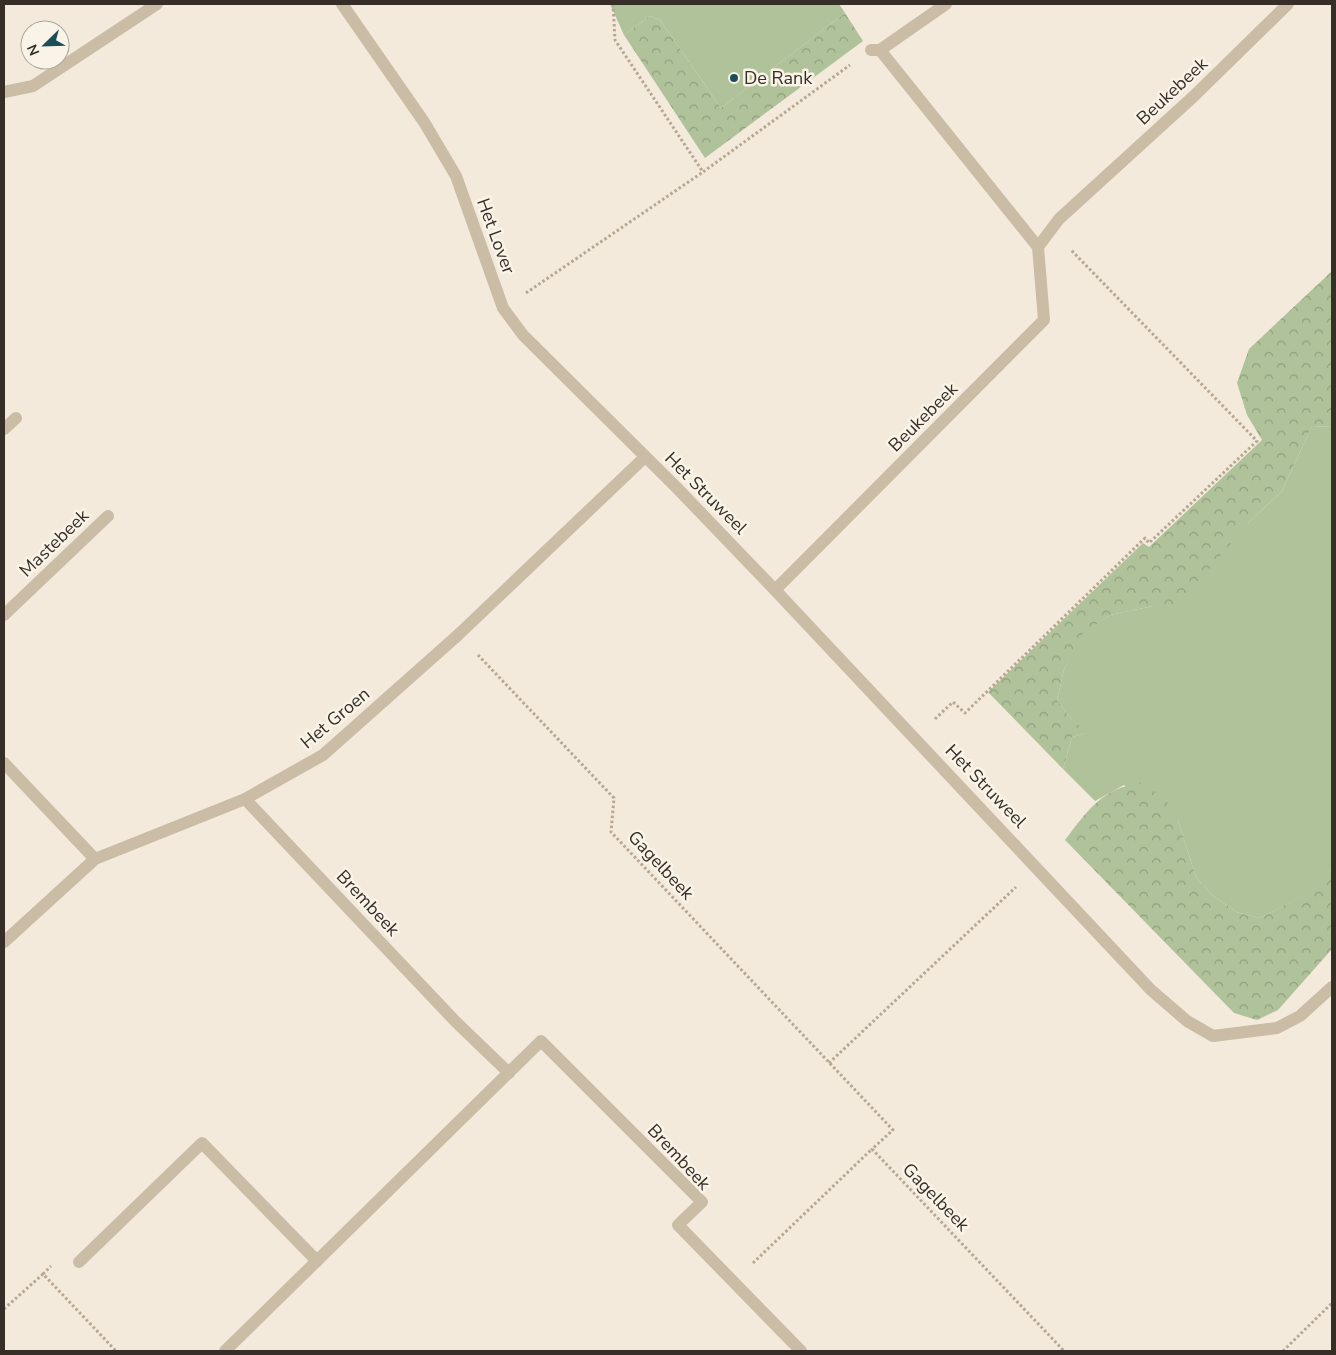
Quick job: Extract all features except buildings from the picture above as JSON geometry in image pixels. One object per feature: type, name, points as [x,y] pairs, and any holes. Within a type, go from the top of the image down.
[{"type":"street","points":[[4,92],[32,86],[157,4]]},
{"type":"street","name":"Het Lover","points":[[342,4],[424,122],[456,176],[503,308],[523,335],[645,457]]},
{"type":"street","points":[[946,4],[875,50],[1038,247]]},
{"type":"street","name":"Beukebeek","points":[[775,590],[1044,320],[1038,247],[1058,219],[1194,96],[1288,4]]},
{"type":"street","points":[[4,429],[16,418]]},
{"type":"street","name":"Het Struweel","points":[[645,457],[775,590],[1038,866],[1151,990],[1187,1021],[1213,1036],[1276,1028],[1300,1016],[1332,987]]},
{"type":"street","name":"Het Groen","points":[[4,942],[95,860],[245,799],[323,755],[458,635],[645,457]]},
{"type":"street","name":"Mastebeek","points":[[4,616],[108,516]]},
{"type":"street","points":[[4,763],[95,860]]},
{"type":"street","name":"Brembeek","points":[[245,799],[456,1022],[509,1072]]},
{"type":"street","name":"Brembeek","points":[[225,1351],[541,1041],[702,1202],[678,1225],[801,1351]]},
{"type":"street","points":[[80,1262],[202,1143],[317,1261]]},
{"type":"path","points":[[613,4],[615,40],[703,172]]},
{"type":"path","points":[[503,308],[703,172],[875,50]]},
{"type":"path","points":[[916,738],[952,702],[965,713],[1145,538],[1149,543],[1257,441],[1051,230]]},
{"type":"path","name":"Gagelbeek","points":[[458,635],[614,798],[611,832],[893,1130],[872,1149],[1064,1351]]},
{"type":"path","points":[[829,1063],[1038,866]]},
{"type":"path","points":[[734,1282],[872,1149]]},
{"type":"path","points":[[4,1309],[43,1274],[116,1351]]},
{"type":"path","points":[[1283,1351],[1332,1303]]},
{"type":"green space","points":[[610,4],[839,4],[845,13],[721,108],[660,20],[650,16],[624,35]]},
{"type":"green space","points":[[845,13],[863,41],[705,158],[624,35],[650,16],[660,20],[721,108]]},
{"type":"green space","points":[[1332,271],[1332,427],[1312,426],[1282,491],[1249,522],[1198,582],[1170,609],[1153,606],[1110,615],[1080,636],[1064,670],[1057,700],[1068,715],[1087,733],[1072,737],[1063,769],[988,692],[1143,543],[1149,547],[1262,440],[1247,415],[1237,383],[1249,349]]},
{"type":"green space","points":[[1312,426],[1332,427],[1332,868],[1318,888],[1260,918],[1236,912],[1211,894],[1196,877],[1178,821],[1124,785],[1095,801],[1063,769],[1072,737],[1086,733],[1068,715],[1057,700],[1064,670],[1079,636],[1110,615],[1153,606],[1249,522],[1282,491]]},
{"type":"green space","points":[[1143,782],[1167,802],[1178,821],[1196,877],[1211,894],[1236,912],[1260,918],[1317,888],[1332,868],[1332,949],[1278,1010],[1257,1020],[1234,1013],[1065,840],[1090,809],[1106,795],[1129,785]]},
{"type":"place","name":"De Rank","points":[[734,78]]}]
